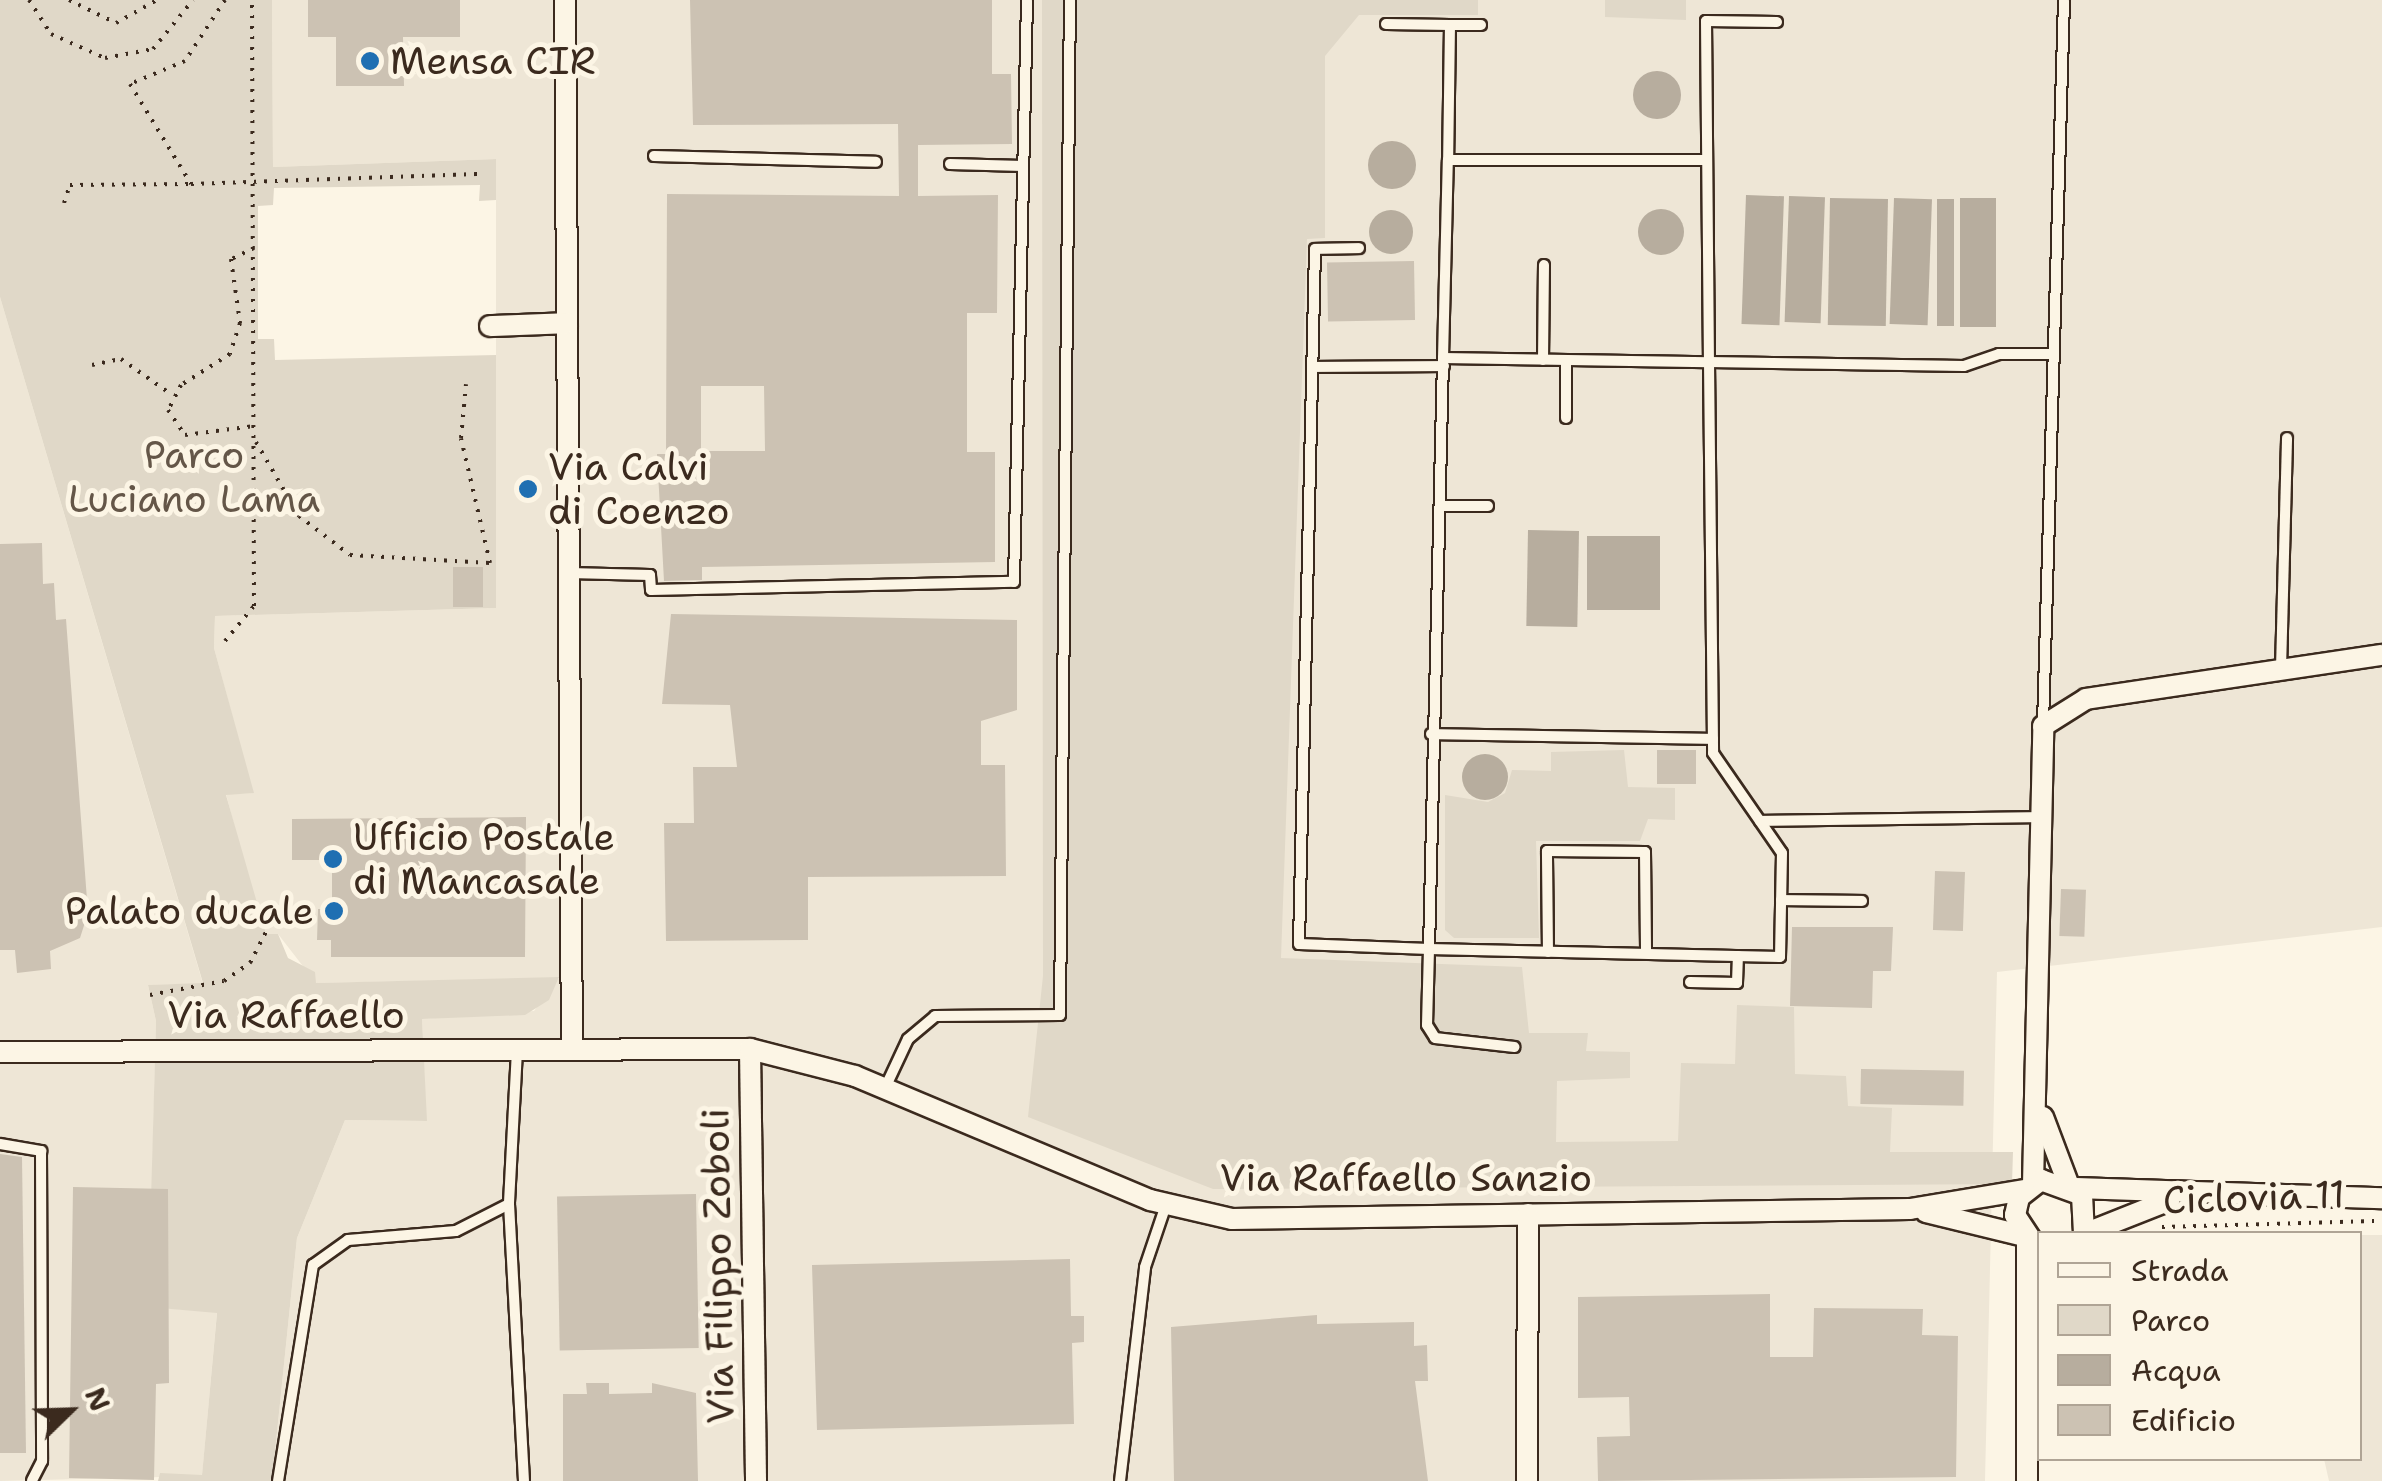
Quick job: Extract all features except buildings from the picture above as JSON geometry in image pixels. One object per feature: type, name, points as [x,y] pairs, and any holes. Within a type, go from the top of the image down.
[{"type":"street","points":[[565,0],[572,1048]]},
{"type":"street","points":[[490,326],[567,323]]},
{"type":"street","points":[[2027,1481],[2032,1338],[2029,1243],[2015,1216],[2029,1187],[2040,1111],[2043,726],[2086,699],[2382,655]]},
{"type":"street","name":"Via Raffaello Sanzio","points":[[572,1048],[750,1050],[886,1088],[1166,1205],[1232,1219],[1910,1208],[2029,1187],[2072,1185],[2181,1198],[2382,1198]]},
{"type":"street","name":"Via Raffaello","points":[[0,1052],[572,1048]]},
{"type":"street","name":"Via Filippo Zoboli","points":[[750,1050],[756,1481]]},
{"type":"street","points":[[2040,1111],[2072,1185]]},
{"type":"street","name":"Via Raffaello Sanzio","points":[[2072,1185],[2088,1212],[2085,1231]]},
{"type":"street","name":"Via Raffaello Sanzio","points":[[2092,1231],[2181,1198]]},
{"type":"street","name":"Via Raffaello Sanzio","points":[[1910,1208],[2029,1243]]},
{"type":"street","points":[[1527,1481],[1528,1214]]},
{"type":"street","points":[[2032,1338],[2037,1319]]},
{"type":"lane","points":[[568,573],[650,575],[650,590],[1014,582],[1027,0]]},
{"type":"lane","points":[[886,1088],[908,1039],[935,1016],[1060,1014],[1070,0]]},
{"type":"lane","points":[[2043,726],[2064,0]]},
{"type":"lane","points":[[1359,248],[1315,249],[1299,944],[1780,957],[1782,852],[1760,822],[1713,739],[1706,21],[1777,22]]},
{"type":"lane","points":[[1386,24],[1481,25]]},
{"type":"lane","points":[[1450,25],[1427,1025],[1434,1038],[1514,1047]]},
{"type":"lane","points":[[654,156],[876,162]]},
{"type":"lane","points":[[1448,160],[1707,160]]},
{"type":"lane","points":[[950,164],[1023,166]]},
{"type":"lane","points":[[1543,360],[1544,264]]},
{"type":"lane","points":[[1313,367],[1543,360],[1964,366],[1999,354],[2054,354]]},
{"type":"lane","points":[[1566,360],[1566,418]]},
{"type":"lane","points":[[2281,670],[2287,438]]},
{"type":"lane","points":[[1441,506],[1488,506]]},
{"type":"lane","points":[[1431,734],[1713,739]]},
{"type":"lane","points":[[1760,822],[2042,817]]},
{"type":"lane","points":[[1548,952],[1547,851],[1645,852],[1646,953]]},
{"type":"lane","points":[[1781,900],[1862,902]]},
{"type":"lane","points":[[1690,982],[1737,983],[1738,956]]},
{"type":"lane","points":[[517,1049],[509,1204],[524,1481]]},
{"type":"lane","points":[[0,1144],[40,1151],[42,1461],[32,1481]]},
{"type":"lane","points":[[278,1481],[313,1265],[348,1240],[456,1231],[509,1204]]},
{"type":"lane","points":[[1120,1481],[1146,1267],[1166,1205]]},
{"type":"path","points":[[30,0],[52,34],[105,58],[153,49],[194,0]]},
{"type":"path","points":[[69,0],[116,23],[157,0]]},
{"type":"path","points":[[190,184],[130,84],[186,61],[225,0]]},
{"type":"path","points":[[225,641],[254,606],[252,0]]},
{"type":"path","points":[[64,203],[70,186],[484,174]]},
{"type":"path","points":[[254,248],[231,259],[240,323],[230,354],[172,395],[168,410],[184,435],[254,426]]},
{"type":"path","points":[[92,365],[121,359],[172,395]]},
{"type":"path","points":[[254,438],[298,516],[350,555],[490,562],[461,438],[466,384]]},
{"type":"path","points":[[150,994],[224,982],[250,963],[269,926]]},
{"type":"path","name":"Ciclovia 11","points":[[2154,1227],[2382,1221]]},
{"type":"shaded area","points":[[272,0],[2382,0],[2382,927],[1997,972],[1985,1481],[272,1481],[297,1238],[345,1120],[426,1121],[422,1019],[534,1011],[559,978],[316,983],[278,934],[266,935],[243,859],[226,794],[253,793],[214,648],[215,616],[496,608],[496,159],[273,167]]},
{"type":"shaded area","points":[[0,297],[203,984],[148,985],[156,1021],[149,1307],[217,1312],[202,1476],[0,1481]]},
{"type":"shaded area","points":[[2362,1235],[2382,1235],[2382,1481],[2329,1481],[2324,1461],[2362,1461]]},
{"type":"green space","name":"Parco Luciano Lama","points":[[0,0],[272,0],[273,167],[496,159],[496,200],[479,201],[480,185],[274,188],[273,205],[258,206],[258,339],[274,339],[275,360],[496,355],[496,608],[215,616],[214,648],[254,793],[226,795],[266,934],[278,934],[288,958],[315,972],[316,983],[559,977],[549,1000],[525,1015],[422,1019],[427,1121],[345,1120],[297,1238],[272,1481],[158,1481],[160,1473],[202,1475],[217,1313],[148,1307],[156,1021],[148,985],[203,983],[0,297]]},
{"type":"green space","points":[[1042,0],[1478,0],[1478,15],[1359,15],[1325,56],[1325,238],[1307,239],[1281,958],[1522,967],[1529,1033],[1588,1033],[1586,1051],[1630,1052],[1630,1078],[1557,1081],[1556,1142],[1678,1141],[1681,1063],[1735,1064],[1737,1005],[1794,1007],[1795,1074],[1846,1076],[1848,1106],[1892,1108],[1890,1152],[2013,1152],[2012,1184],[1213,1189],[1028,1117],[1043,976]]},
{"type":"green space","points":[[1605,0],[1686,0],[1686,20],[1605,17]]},
{"type":"green space","points":[[1624,750],[1628,787],[1675,788],[1675,820],[1648,819],[1640,841],[1536,841],[1539,938],[1454,938],[1445,930],[1445,795],[1488,802],[1505,793],[1512,770],[1551,771],[1551,752]]},
{"type":"water","points":[[1657,71],[1674,78],[1681,95],[1674,112],[1657,119],[1640,112],[1633,95],[1640,78]]},
{"type":"water","points":[[1392,141],[1409,148],[1416,165],[1409,182],[1392,189],[1375,182],[1368,165],[1375,148]]},
{"type":"water","points":[[1746,195],[1784,196],[1779,325],[1741,324]]},
{"type":"water","points":[[1789,196],[1825,197],[1821,323],[1785,322]]},
{"type":"water","points":[[1830,198],[1888,199],[1886,326],[1828,325]]},
{"type":"water","points":[[1894,198],[1932,199],[1928,325],[1890,324]]},
{"type":"water","points":[[1960,198],[1996,198],[1996,327],[1960,327]]},
{"type":"water","points":[[1937,199],[1954,199],[1954,326],[1937,326]]},
{"type":"water","points":[[1661,209],[1678,215],[1684,232],[1678,249],[1661,255],[1644,249],[1638,232],[1644,215]]},
{"type":"water","points":[[1391,210],[1407,216],[1413,232],[1407,248],[1391,254],[1375,248],[1369,232],[1375,216]]},
{"type":"water","points":[[1528,530],[1579,531],[1577,627],[1526,626]]},
{"type":"water","points":[[1587,536],[1660,536],[1660,610],[1587,610]]},
{"type":"water","points":[[1485,754],[1501,761],[1508,777],[1501,793],[1485,800],[1469,793],[1462,777],[1469,761]]},
{"type":"place","name":"Mensa CIR","points":[[370,61]]},
{"type":"place","name":"Via Calvi di Coenzo","points":[[528,489]]},
{"type":"place","name":"Ufficio Postale di Mancasale","points":[[333,859]]},
{"type":"place","name":"Palato ducale","points":[[334,911]]}]
